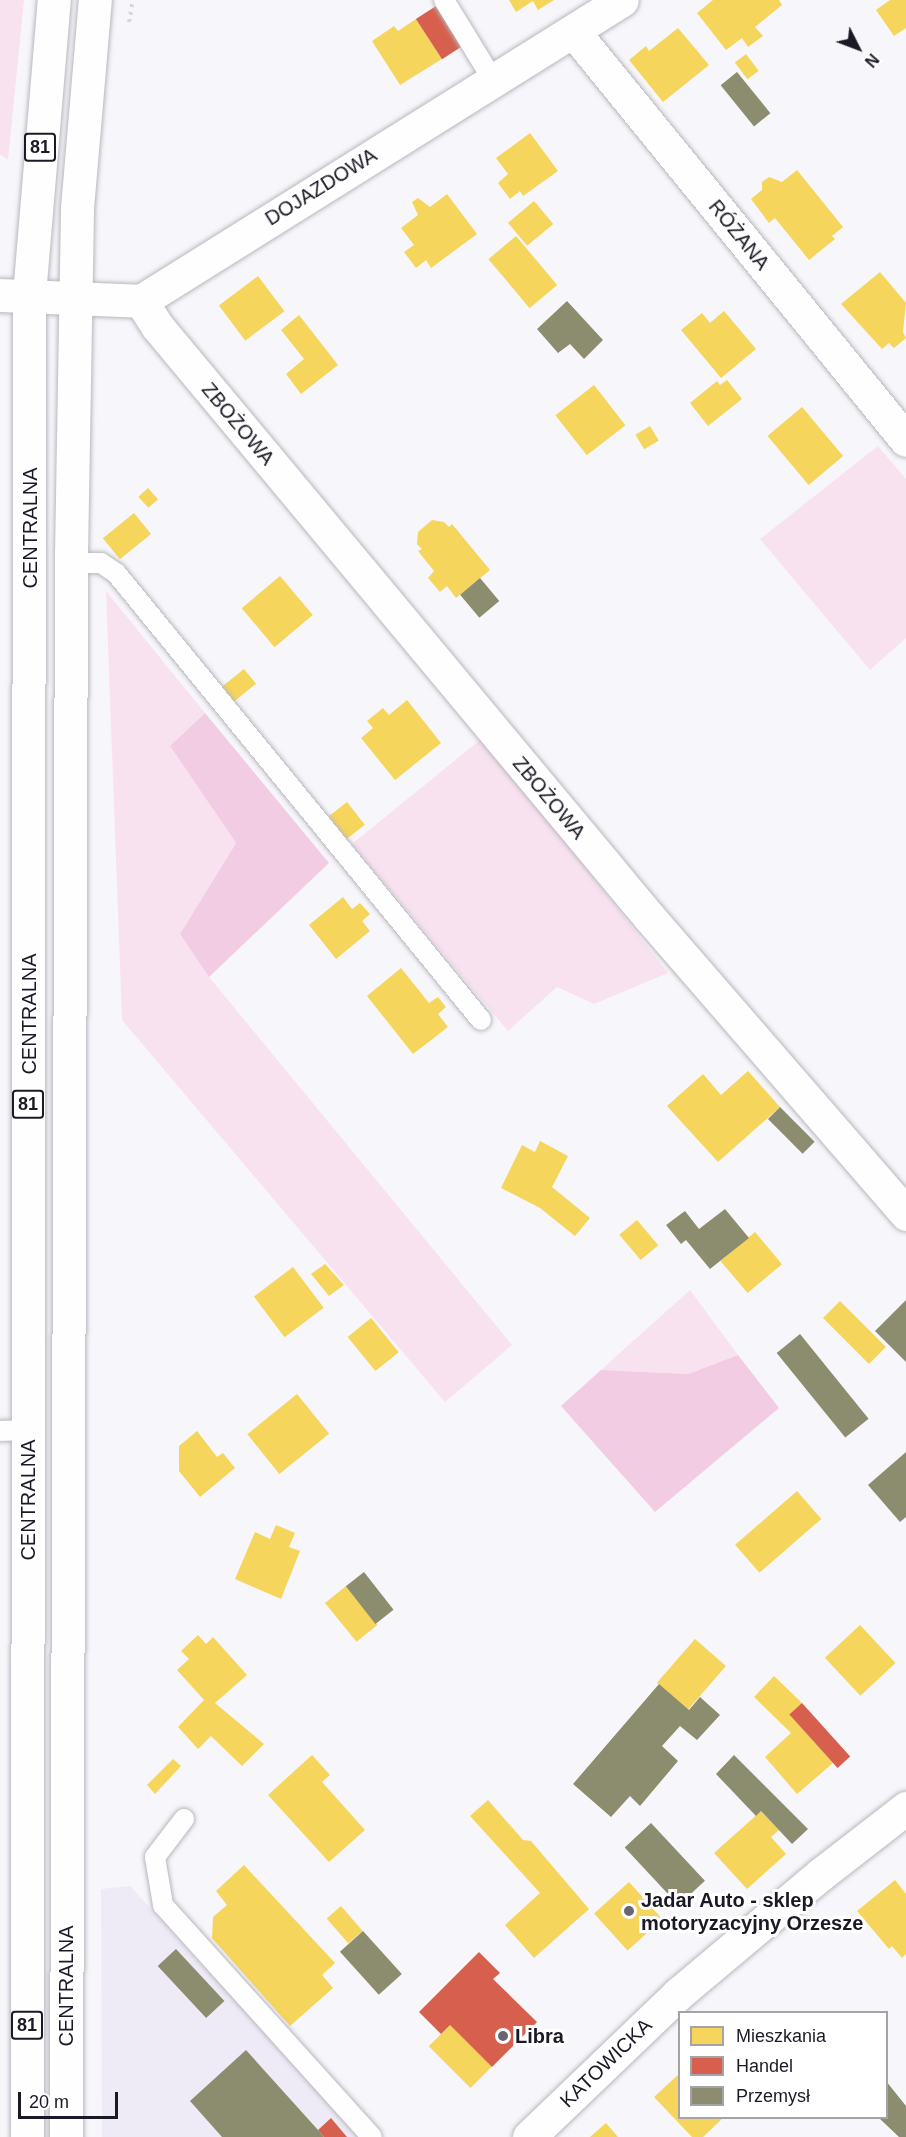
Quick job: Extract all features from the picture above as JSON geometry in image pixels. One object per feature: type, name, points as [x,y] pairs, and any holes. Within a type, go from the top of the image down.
[{"type":"main road","name":"CENTRALNA","points":[[27,2137],[14,1431],[15,295],[54,0]]},
{"type":"main road","name":"CENTRALNA","points":[[66,2137],[71,563],[77,208],[94,0]]},
{"type":"main road","name":"DOJAZDOWA","points":[[141,301],[622,0]]},
{"type":"main road","name":"RÓŻANA","points":[[573,32],[906,440]]},
{"type":"main road","points":[[15,295],[141,301]]},
{"type":"main road","name":"ZBOŻOWA","points":[[141,301],[198,376],[649,917],[906,1214]]},
{"type":"main road","name":"KATOWICKA","points":[[529,2137],[678,1994],[821,1874],[906,1808]]},
{"type":"lane","points":[[444,0],[493,80]]},
{"type":"lane","points":[[71,563],[101,563],[116,573],[481,1020]]},
{"type":"lane","points":[[184,1819],[155,1857],[163,1905],[372,2137]]},
{"type":"path","points":[[132,10],[133,0]]},
{"type":"shaded area","points":[[0,0],[24,0],[8,160],[0,154]]},
{"type":"shaded area","points":[[878,446],[906,479],[906,638],[870,670],[760,539]]},
{"type":"shaded area","points":[[106,591],[205,713],[170,746],[236,843],[180,934],[209,977],[512,1345],[445,1402],[122,1020]]},
{"type":"shaded area","points":[[205,713],[329,863],[209,977],[180,934],[236,843],[170,746]]},
{"type":"shaded area","points":[[480,740],[577,857],[668,973],[594,1004],[557,987],[508,1031],[352,844]]},
{"type":"shaded area","points":[[690,1290],[738,1355],[688,1374],[601,1370]]},
{"type":"shaded area","points":[[738,1355],[779,1408],[655,1512],[561,1406],[601,1370],[688,1374]]},
{"type":"shaded area","points":[[130,1886],[359,2137],[102,2137],[101,1889]]},
{"type":"building: Mieszkania","points":[[509,0],[554,0],[538,10],[533,1],[516,12]]},
{"type":"building: Mieszkania","points":[[713,0],[779,0],[782,5],[755,27],[763,36],[748,47],[742,38],[726,50],[697,13]]},
{"type":"building: Mieszkania","points":[[890,0],[906,0],[906,28],[894,36],[876,10]]},
{"type":"building: Mieszkania","points":[[416,19],[442,59],[400,85],[372,41],[394,26],[398,31]]},
{"type":"building: Mieszkania","points":[[678,28],[709,65],[663,102],[629,60],[646,46],[649,51]]},
{"type":"building: Mieszkania","points":[[746,54],[759,71],[747,79],[735,62]]},
{"type":"building: Mieszkania","points":[[530,133],[558,171],[523,196],[520,191],[510,199],[498,183],[508,174],[496,158]]},
{"type":"building: Mieszkania","points":[[797,170],[843,227],[832,236],[835,239],[809,260],[775,218],[769,223],[751,199],[762,190],[762,182],[769,177],[782,182]]},
{"type":"building: Mieszkania","points":[[447,194],[477,234],[431,268],[426,260],[416,268],[404,252],[414,245],[401,228],[418,215],[412,202],[418,198],[430,207]]},
{"type":"building: Mieszkania","points":[[534,201],[553,224],[527,246],[508,223]]},
{"type":"building: Mieszkania","points":[[516,236],[557,285],[530,308],[488,259]]},
{"type":"building: Mieszkania","points":[[880,272],[906,303],[903,332],[906,338],[894,348],[889,343],[882,349],[841,304]]},
{"type":"building: Mieszkania","points":[[258,276],[284,311],[245,341],[219,305]]},
{"type":"building: Mieszkania","points":[[724,311],[756,349],[721,378],[681,330],[702,313],[710,323]]},
{"type":"building: Mieszkania","points":[[299,315],[338,365],[301,394],[286,374],[304,359],[281,330]]},
{"type":"building: Mieszkania","points":[[727,380],[742,399],[708,426],[690,403],[717,381],[720,385]]},
{"type":"building: Mieszkania","points":[[594,385],[625,425],[587,455],[555,415]]},
{"type":"building: Mieszkania","points":[[802,407],[843,456],[809,485],[768,436]]},
{"type":"building: Mieszkania","points":[[650,426],[659,441],[644,449],[635,435]]},
{"type":"building: Mieszkania","points":[[148,488],[158,499],[148,508],[138,497]]},
{"type":"building: Mieszkania","points":[[134,513],[151,534],[120,559],[103,538]]},
{"type":"building: Mieszkania","points":[[432,520],[444,522],[449,527],[452,524],[490,570],[456,598],[447,586],[440,592],[428,578],[434,571],[418,551],[422,549],[417,544],[418,532]]},
{"type":"building: Mieszkania","points":[[280,576],[313,615],[274,647],[242,608]]},
{"type":"building: Mieszkania","points":[[244,669],[256,684],[234,701],[222,687]]},
{"type":"building: Mieszkania","points":[[407,700],[441,743],[395,780],[361,738],[373,728],[367,721],[383,708],[389,715]]},
{"type":"building: Mieszkania","points":[[347,802],[365,825],[347,839],[329,816]]},
{"type":"building: Mieszkania","points":[[343,897],[352,909],[360,903],[370,914],[362,921],[370,931],[336,959],[309,925]]},
{"type":"building: Mieszkania","points":[[401,968],[429,1003],[438,997],[446,1007],[438,1014],[448,1027],[413,1054],[367,996]]},
{"type":"building: Mieszkania","points":[[748,1071],[780,1107],[718,1162],[667,1106],[703,1074],[721,1095]]},
{"type":"building: Mieszkania","points":[[540,1141],[568,1156],[552,1187],[590,1218],[575,1236],[540,1208],[501,1188],[522,1145],[535,1152]]},
{"type":"building: Mieszkania","points":[[637,1220],[658,1245],[641,1260],[619,1235]]},
{"type":"building: Mieszkania","points":[[755,1232],[782,1264],[748,1293],[721,1261]]},
{"type":"building: Mieszkania","points":[[325,1264],[344,1285],[329,1296],[311,1274]]},
{"type":"building: Mieszkania","points":[[293,1267],[324,1308],[285,1337],[254,1296]]},
{"type":"building: Mieszkania","points":[[840,1301],[886,1347],[869,1364],[823,1318]]},
{"type":"building: Mieszkania","points":[[371,1318],[399,1352],[375,1371],[348,1337]]},
{"type":"building: Mieszkania","points":[[297,1394],[329,1434],[279,1474],[247,1434]]},
{"type":"building: Mieszkania","points":[[197,1431],[217,1457],[223,1453],[235,1468],[200,1497],[179,1471],[179,1446]]},
{"type":"building: Mieszkania","points":[[797,1491],[821,1519],[759,1573],[735,1545]]},
{"type":"building: Mieszkania","points":[[276,1525],[295,1533],[289,1547],[300,1551],[281,1599],[235,1579],[255,1532],[270,1539]]},
{"type":"building: Mieszkania","points":[[346,1586],[377,1625],[356,1642],[325,1603]]},
{"type":"building: Mieszkania","points":[[860,1625],[895,1663],[860,1696],[825,1658]]},
{"type":"building: Mieszkania","points":[[198,1635],[206,1644],[213,1637],[247,1675],[215,1703],[264,1744],[242,1766],[211,1736],[198,1749],[178,1727],[204,1700],[177,1670],[189,1659],[181,1651]]},
{"type":"building: Mieszkania","points":[[695,1639],[726,1666],[688,1710],[657,1683]]},
{"type":"building: Mieszkania","points":[[774,1676],[802,1703],[791,1716],[833,1763],[797,1794],[765,1757],[791,1733],[754,1697]]},
{"type":"building: Mieszkania","points":[[312,1755],[330,1775],[322,1782],[365,1830],[329,1862],[268,1795]]},
{"type":"building: Mieszkania","points":[[173,1759],[181,1766],[155,1794],[147,1785]]},
{"type":"building: Mieszkania","points":[[488,1800],[523,1840],[531,1841],[589,1909],[534,1958],[505,1925],[540,1893],[470,1816]]},
{"type":"building: Mieszkania","points":[[761,1811],[779,1830],[771,1837],[786,1854],[747,1889],[714,1853]]},
{"type":"building: Mieszkania","points":[[244,1865],[335,1963],[322,1975],[333,1988],[290,2026],[212,1938],[213,1917],[227,1905],[216,1891]]},
{"type":"building: Mieszkania","points":[[895,1880],[906,1894],[906,1954],[902,1958],[892,1946],[889,1949],[857,1911]]},
{"type":"building: Mieszkania","points":[[629,1882],[662,1919],[628,1951],[594,1913]]},
{"type":"building: Mieszkania","points":[[341,1906],[363,1931],[348,1943],[327,1918]]},
{"type":"building: Mieszkania","points":[[450,2025],[492,2067],[471,2088],[429,2046]]},
{"type":"building: Mieszkania","points":[[678,2075],[678,2119],[722,2119],[703,2137],[692,2137],[654,2097]]},
{"type":"building: Mieszkania","points":[[606,2123],[618,2137],[590,2137]]},
{"type":"building: Handel","points":[[436,6],[462,46],[442,59],[416,19]]},
{"type":"building: Handel","points":[[802,1703],[850,1757],[838,1768],[789,1714]]},
{"type":"building: Handel","points":[[479,1952],[500,1973],[493,1979],[537,2022],[492,2067],[450,2025],[441,2034],[419,2012]]},
{"type":"building: Handel","points":[[331,2118],[347,2137],[324,2137],[318,2130]]},
{"type":"building: Przemysł","points":[[737,72],[770,113],[754,126],[721,85]]},
{"type":"building: Przemysł","points":[[567,301],[603,340],[584,359],[570,344],[558,353],[537,329]]},
{"type":"building: Przemysł","points":[[480,578],[499,601],[479,618],[460,595]]},
{"type":"building: Przemysł","points":[[780,1107],[815,1142],[803,1154],[768,1119]]},
{"type":"building: Przemysł","points":[[725,1209],[749,1238],[710,1269],[686,1240],[681,1244],[666,1225],[685,1211],[699,1229]]},
{"type":"building: Przemysł","points":[[906,1300],[906,1362],[875,1331]]},
{"type":"building: Przemysł","points":[[800,1334],[869,1419],[845,1438],[777,1353]]},
{"type":"building: Przemysł","points":[[906,1452],[906,1517],[900,1522],[868,1485]]},
{"type":"building: Przemysł","points":[[364,1572],[394,1610],[375,1624],[346,1586]]},
{"type":"building: Przemysł","points":[[659,1684],[689,1710],[700,1697],[720,1715],[697,1740],[680,1726],[662,1746],[678,1761],[640,1806],[630,1796],[611,1817],[573,1784]]},
{"type":"building: Przemysł","points":[[734,1755],[808,1829],[792,1844],[761,1811],[756,1816],[716,1774]]},
{"type":"building: Przemysł","points":[[651,1823],[705,1881],[679,1905],[625,1848]]},
{"type":"building: Przemysł","points":[[363,1931],[402,1974],[379,1995],[340,1952]]},
{"type":"building: Przemysł","points":[[176,1949],[224,2001],[206,2018],[158,1966]]},
{"type":"building: Przemysł","points":[[246,2050],[324,2137],[222,2137],[190,2101]]},
{"type":"building: Przemysł","points":[[888,2084],[906,2106],[906,2137],[899,2137],[880,2119],[888,2119]]},
{"type":"place","name":"Jadar Auto - sklep motoryzacyjny Orzesze","points":[[629,1911]]},
{"type":"place","name":"Libra","points":[[503,2036]]}]
